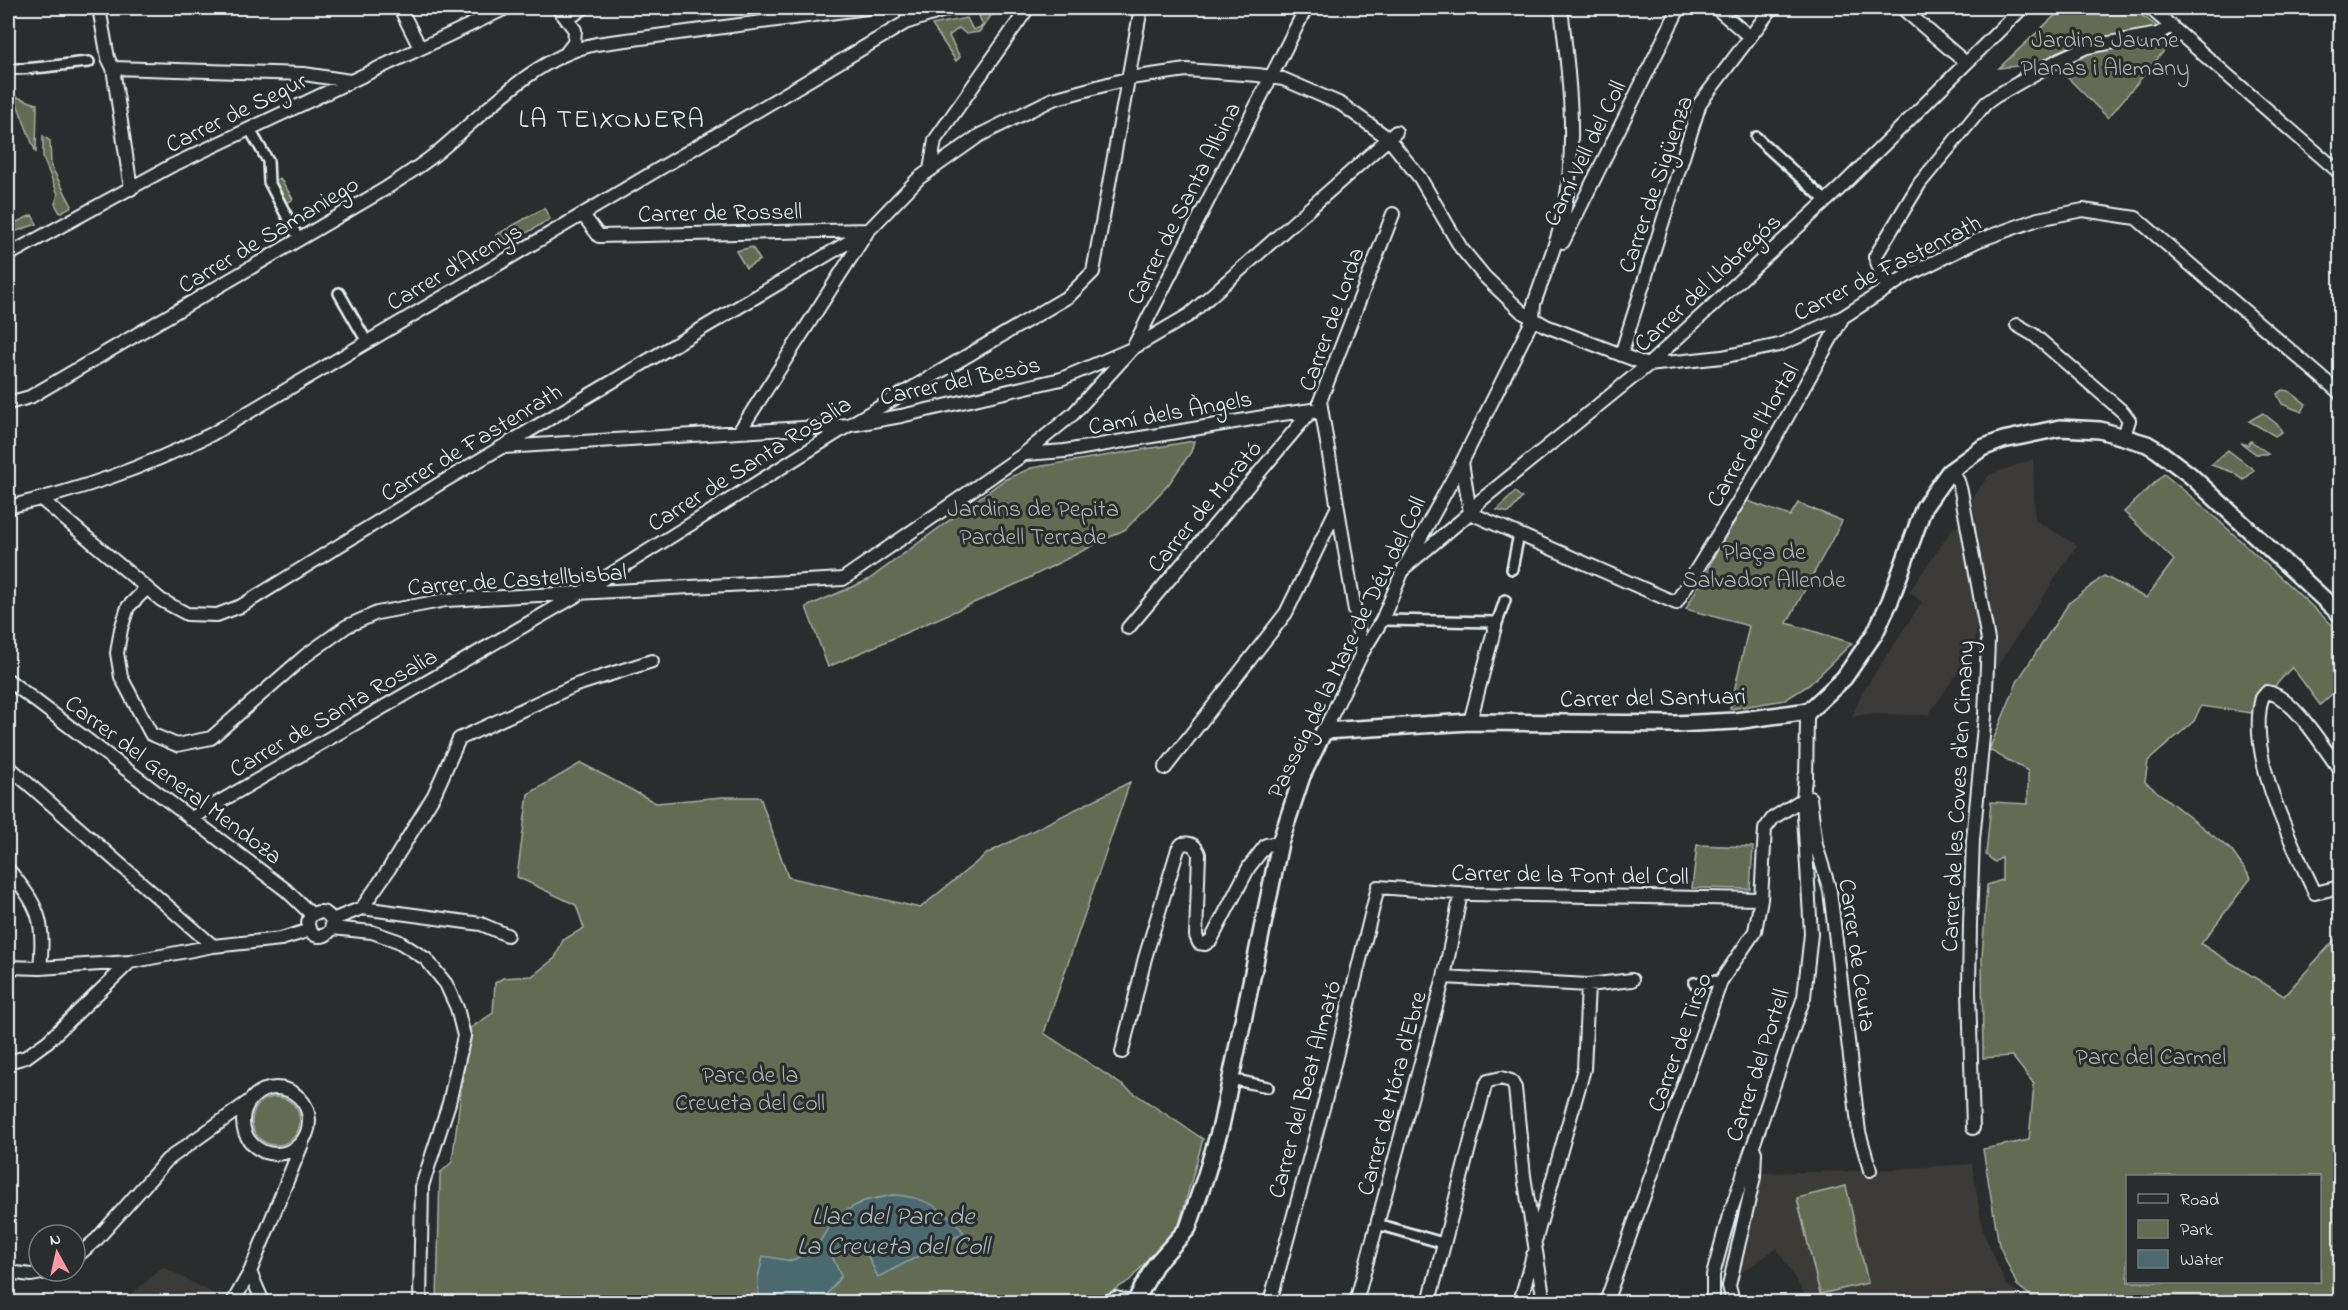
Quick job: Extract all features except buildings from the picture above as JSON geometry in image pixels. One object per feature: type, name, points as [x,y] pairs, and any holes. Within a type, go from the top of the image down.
[{"type":"street","points":[[99,8],[108,58],[113,68],[130,189]]},
{"type":"street","points":[[400,8],[420,48]]},
{"type":"street","name":"Carrer de Segur","points":[[8,255],[130,189],[350,81],[506,8]]},
{"type":"street","points":[[558,8],[570,18],[592,45]]},
{"type":"street","points":[[570,18],[584,8]]},
{"type":"street","name":"Carrer de Samaniego","points":[[8,403],[30,397],[50,386],[385,189],[435,154],[533,73],[567,52],[610,42],[867,8]]},
{"type":"street","points":[[904,8],[909,15],[905,22]]},
{"type":"street","name":"Carrer d'Arenys","points":[[8,507],[97,484],[148,465],[212,434],[905,22],[951,8]]},
{"type":"street","points":[[930,170],[935,140],[1028,8]]},
{"type":"street","name":"Carrer de Santa Rosalia","points":[[190,819],[579,594],[850,425],[1069,296],[1094,272],[1142,8]]},
{"type":"street","name":"Carrer de Santa Albina","points":[[1133,348],[1306,8]]},
{"type":"street","name":"Passeig de la Mare de Déu del Coll","points":[[1133,1302],[1155,1265],[1188,1228],[1205,1179],[1221,1126],[1280,843],[1302,776],[1362,653],[1382,620],[1404,568],[1462,462],[1533,319],[1534,304],[1564,211],[1568,187],[1571,107],[1561,8]]},
{"type":"street","name":"Camí Vell del Coll","points":[[1533,319],[1541,307],[1568,228],[1679,8]]},
{"type":"street","points":[[1716,8],[1750,37]]},
{"type":"street","name":"Carrer de Sigüenza","points":[[1621,355],[1700,103],[1772,8]]},
{"type":"street","points":[[1902,8],[1966,63]]},
{"type":"street","name":"Carrer del Llobregós","points":[[1404,568],[1470,513],[1480,501],[1648,365],[1826,201],[2022,8]]},
{"type":"street","points":[[2150,8],[2340,173]]},
{"type":"street","points":[[567,52],[576,37],[570,18]]},
{"type":"street","points":[[1887,288],[1875,257],[1920,183],[1986,103],[2034,73],[2088,47],[2158,34],[2172,26]]},
{"type":"street","points":[[8,69],[32,70],[55,64],[89,62]]},
{"type":"street","points":[[113,68],[303,74],[350,81]]},
{"type":"street","name":"Carrer de Fastenrath","points":[[41,499],[161,600],[188,614],[217,615],[241,606],[502,447],[869,230],[919,178],[980,135],[1053,99],[1130,78],[1186,70],[1283,79],[1341,104],[1392,135],[1461,248],[1485,278],[1522,312],[1533,319],[1648,365],[1722,357],[1779,345],[1843,317],[1887,288],[1977,241],[2038,219],[2083,210],[2136,218],[2340,393]]},
{"type":"street","points":[[253,135],[268,161],[269,182],[295,232]]},
{"type":"street","points":[[1024,454],[1073,414],[1133,348],[1189,315],[1392,135]]},
{"type":"street","points":[[1756,137],[1826,201]]},
{"type":"street","name":"Carrer de Lorda","points":[[1362,653],[1338,508],[1317,413],[1324,389],[1393,214]]},
{"type":"street","name":"Carrer de Rossell","points":[[583,215],[599,236],[869,230]]},
{"type":"street","points":[[739,432],[869,230]]},
{"type":"street","points":[[338,297],[363,334]]},
{"type":"street","name":"Carrer de l'Hortal","points":[[1519,534],[1676,603],[1757,471],[1843,317]]},
{"type":"street","points":[[2017,325],[2034,335],[2123,412],[2129,420],[2124,436]]},
{"type":"street","name":"Carrer del Besòs","points":[[502,447],[850,425],[901,416],[1061,379],[1133,348]]},
{"type":"street","name":"Camí dels Àngels","points":[[1024,454],[1065,451],[1317,413]]},
{"type":"street","name":"Carrer de Morató","points":[[1128,628],[1317,413]]},
{"type":"street","points":[[1809,711],[1844,678],[1875,633],[1890,601],[1924,507],[1949,472],[1982,448],[2024,435],[2079,428],[2124,436],[2147,444],[2190,475],[2340,614]]},
{"type":"street","name":"Carrer de Castellbisbal","points":[[144,586],[142,593],[128,607],[121,628],[117,653],[121,677],[151,734],[177,745],[211,738],[305,656],[347,626],[377,613],[446,600],[843,579],[1024,454]]},
{"type":"street","points":[[1462,462],[1470,513],[1519,534],[1512,569]]},
{"type":"street","name":"Carrer de les Coves d'en Cimany","points":[[1949,472],[1958,481],[1961,491],[1988,640],[1985,716],[1973,840],[1970,923],[1968,991],[1973,1128]]},
{"type":"street","points":[[1165,768],[1286,613],[1338,508]]},
{"type":"street","points":[[1470,722],[1505,600]]},
{"type":"street","points":[[1382,620],[1496,625]]},
{"type":"street","points":[[8,967],[40,968],[130,962],[213,946],[281,939],[310,930],[322,936],[332,924],[362,908],[422,819],[459,739],[576,685],[652,661]]},
{"type":"street","name":"Carrer del General Mendoza","points":[[8,680],[286,890],[312,915]]},
{"type":"street","points":[[2340,770],[2288,703],[2276,694],[2267,692],[2262,698],[2258,728],[2271,794],[2315,893],[2340,887]]},
{"type":"street","name":"Carrer del Santuari","points":[[1324,731],[1470,722],[1676,724],[1735,721],[1809,711]]},
{"type":"street","name":"Carrer de Ceuta","points":[[1809,711],[1805,776],[1816,844],[1830,891],[1859,1132],[1869,1170]]},
{"type":"street","points":[[8,766],[213,946]]},
{"type":"street","points":[[1803,799],[1805,776]]},
{"type":"street","name":"Carrer de Tirso","points":[[1606,1302],[1721,981],[1755,931],[1761,899],[1765,829],[1773,818],[1803,799]]},
{"type":"street","name":"Carrer del Portell","points":[[1713,1302],[1715,1248],[1741,1175],[1756,1142],[1804,997],[1811,934],[1803,799]]},
{"type":"street","points":[[1122,1052],[1145,958],[1178,849],[1182,844],[1193,845],[1199,854],[1196,936],[1202,944],[1211,940],[1254,860],[1266,845],[1280,843]]},
{"type":"street","points":[[8,869],[30,897],[44,932],[40,968]]},
{"type":"street","name":"Carrer de la Font del Coll","points":[[1378,887],[1461,893],[1761,899]]},
{"type":"street","name":"Carrer del Beat Almató","points":[[1270,1302],[1325,1101],[1378,887]]},
{"type":"street","name":"Carrer de Móra d'Ebre","points":[[1356,1302],[1444,976],[1461,893]]},
{"type":"street","points":[[362,908],[481,924],[507,935]]},
{"type":"street","points":[[310,930],[308,922],[312,915],[321,911],[332,924],[372,932],[398,941],[426,959],[446,984],[457,1008],[464,1035],[449,1103],[422,1186],[420,1302]]},
{"type":"street","points":[[8,1062],[26,1057],[48,1041],[130,962]]},
{"type":"street","points":[[1444,976],[1588,985],[1632,980]]},
{"type":"street","points":[[1694,983],[1714,981]]},
{"type":"street","points":[[1520,1302],[1531,1271],[1534,1243],[1584,1069],[1588,985]]},
{"type":"street","points":[[1429,1302],[1485,1086],[1488,1081],[1501,1078],[1514,1085],[1534,1243],[1544,1302]]},
{"type":"street","points":[[1240,1081],[1268,1088]]},
{"type":"street","points":[[87,1248],[167,1160],[251,1100],[271,1089],[293,1093],[308,1110],[310,1121],[250,1272],[233,1302]]},
{"type":"street","points":[[251,1100],[243,1119],[244,1130],[253,1144],[263,1151],[284,1154],[295,1149],[305,1137]]},
{"type":"street","points":[[1733,1302],[1729,1286],[1754,1177],[1756,1142]]},
{"type":"street","points":[[1377,1224],[1443,1243]]},
{"type":"street","points":[[8,1272],[27,1274]]},
{"type":"street","points":[[250,1272],[263,1302]]},
{"type":"street","points":[[1106,1302],[1116,1298],[1133,1302]]},
{"type":"shaded area","points":[[2033,459],[2035,520],[2077,545],[1996,668],[1972,498],[1989,475]]},
{"type":"shaded area","points":[[1964,525],[1978,602],[1975,648],[1928,715],[1867,714],[1852,717],[1862,693],[1922,602],[1909,592],[1954,527]]},
{"type":"shaded area","points":[[1972,1164],[1983,1232],[2006,1284],[2030,1302],[1809,1302],[1777,1248],[1741,1273],[1762,1173],[1862,1171]]},
{"type":"shaded area","points":[[163,1267],[222,1298],[220,1302],[122,1302]]},
{"type":"green space","points":[[992,8],[994,12],[979,32],[966,34],[959,28],[949,36],[960,57],[956,61],[932,25],[967,18],[973,30],[983,26],[978,13]]},
{"type":"green space","name":"Jardins Jaume Planas i Alemany","points":[[2063,8],[2132,8],[2174,39],[2108,118],[2058,68],[2008,84],[2026,65],[1999,68]]},
{"type":"green space","points":[[14,96],[37,104],[36,153]]},
{"type":"green space","points":[[43,136],[50,141],[51,166],[72,206],[60,213],[55,204],[58,194],[43,158]]},
{"type":"green space","points":[[280,178],[293,199],[286,204],[272,182]]},
{"type":"green space","points":[[544,208],[550,219],[503,247],[496,235]]},
{"type":"green space","points":[[32,215],[37,224],[8,234],[8,226]]},
{"type":"green space","points":[[752,247],[760,260],[746,268],[736,251]]},
{"type":"green space","points":[[2283,390],[2289,391],[2306,404],[2302,412],[2282,404],[2277,394]]},
{"type":"green space","points":[[2263,413],[2279,426],[2282,432],[2275,436],[2249,421]]},
{"type":"green space","name":"Jardins de Pepita Pardell Terrade","points":[[1194,441],[1191,452],[1168,485],[1126,529],[1021,582],[828,667],[806,607],[868,580],[1004,480],[1031,468]]},
{"type":"green space","points":[[2251,441],[2268,454],[2256,454],[2241,443],[2248,445]]},
{"type":"green space","points":[[2228,450],[2254,470],[2244,480],[2232,472],[2211,465]]},
{"type":"green space","name":"Parc del Carmel","points":[[2164,474],[2205,508],[2340,632],[2340,687],[2320,705],[2292,667],[2251,713],[2201,706],[2194,721],[2148,761],[2145,782],[2231,850],[2251,878],[2201,944],[2284,996],[2338,936],[2335,904],[2340,901],[2340,1302],[2038,1302],[2017,1285],[1999,1245],[1983,1149],[2029,1140],[2034,1084],[2012,1056],[1983,1058],[1982,958],[1987,885],[2002,880],[2002,857],[1995,862],[1986,855],[1991,802],[2028,804],[2028,771],[1989,750],[2018,680],[2069,603],[2104,576],[2146,598],[2174,560],[2124,512]]},
{"type":"green space","points":[[1515,492],[1522,498],[1509,513],[1497,510]]},
{"type":"green space","name":"Plaça de Salvador Allende","points":[[1745,500],[1790,516],[1798,503],[1842,521],[1787,623],[1852,643],[1809,685],[1785,700],[1730,709],[1749,626],[1686,609]]},
{"type":"green space","name":"Parc de la Creueta del Coll","points":[[581,763],[656,803],[722,797],[760,797],[788,877],[920,908],[988,853],[1130,782],[1044,1033],[1203,1139],[1179,1225],[1129,1281],[1095,1302],[437,1302],[440,1173],[452,1162],[469,1029],[493,1013],[495,983],[503,978],[532,976],[555,958],[563,940],[584,928],[576,905],[517,877],[528,794]]},
{"type":"green space","points":[[1697,845],[1753,847],[1750,889],[1692,888]]},
{"type":"green space","points":[[271,1097],[281,1097],[296,1107],[300,1121],[299,1130],[290,1141],[281,1145],[271,1145],[256,1135],[252,1126],[252,1116],[262,1101]]},
{"type":"green space","points":[[1846,1186],[1868,1283],[1820,1294],[1797,1198]]},
{"type":"water","name":"Llac del Parc de La Creueta del Coll","points":[[893,1195],[914,1198],[933,1205],[950,1217],[964,1233],[878,1277],[861,1242],[832,1256],[841,1276],[822,1302],[759,1302],[758,1278],[763,1256],[792,1261],[817,1246],[829,1227],[845,1211],[864,1201]]},
{"type":"district","name":"LA TEIXONERA","points":[[612,118]]}]
